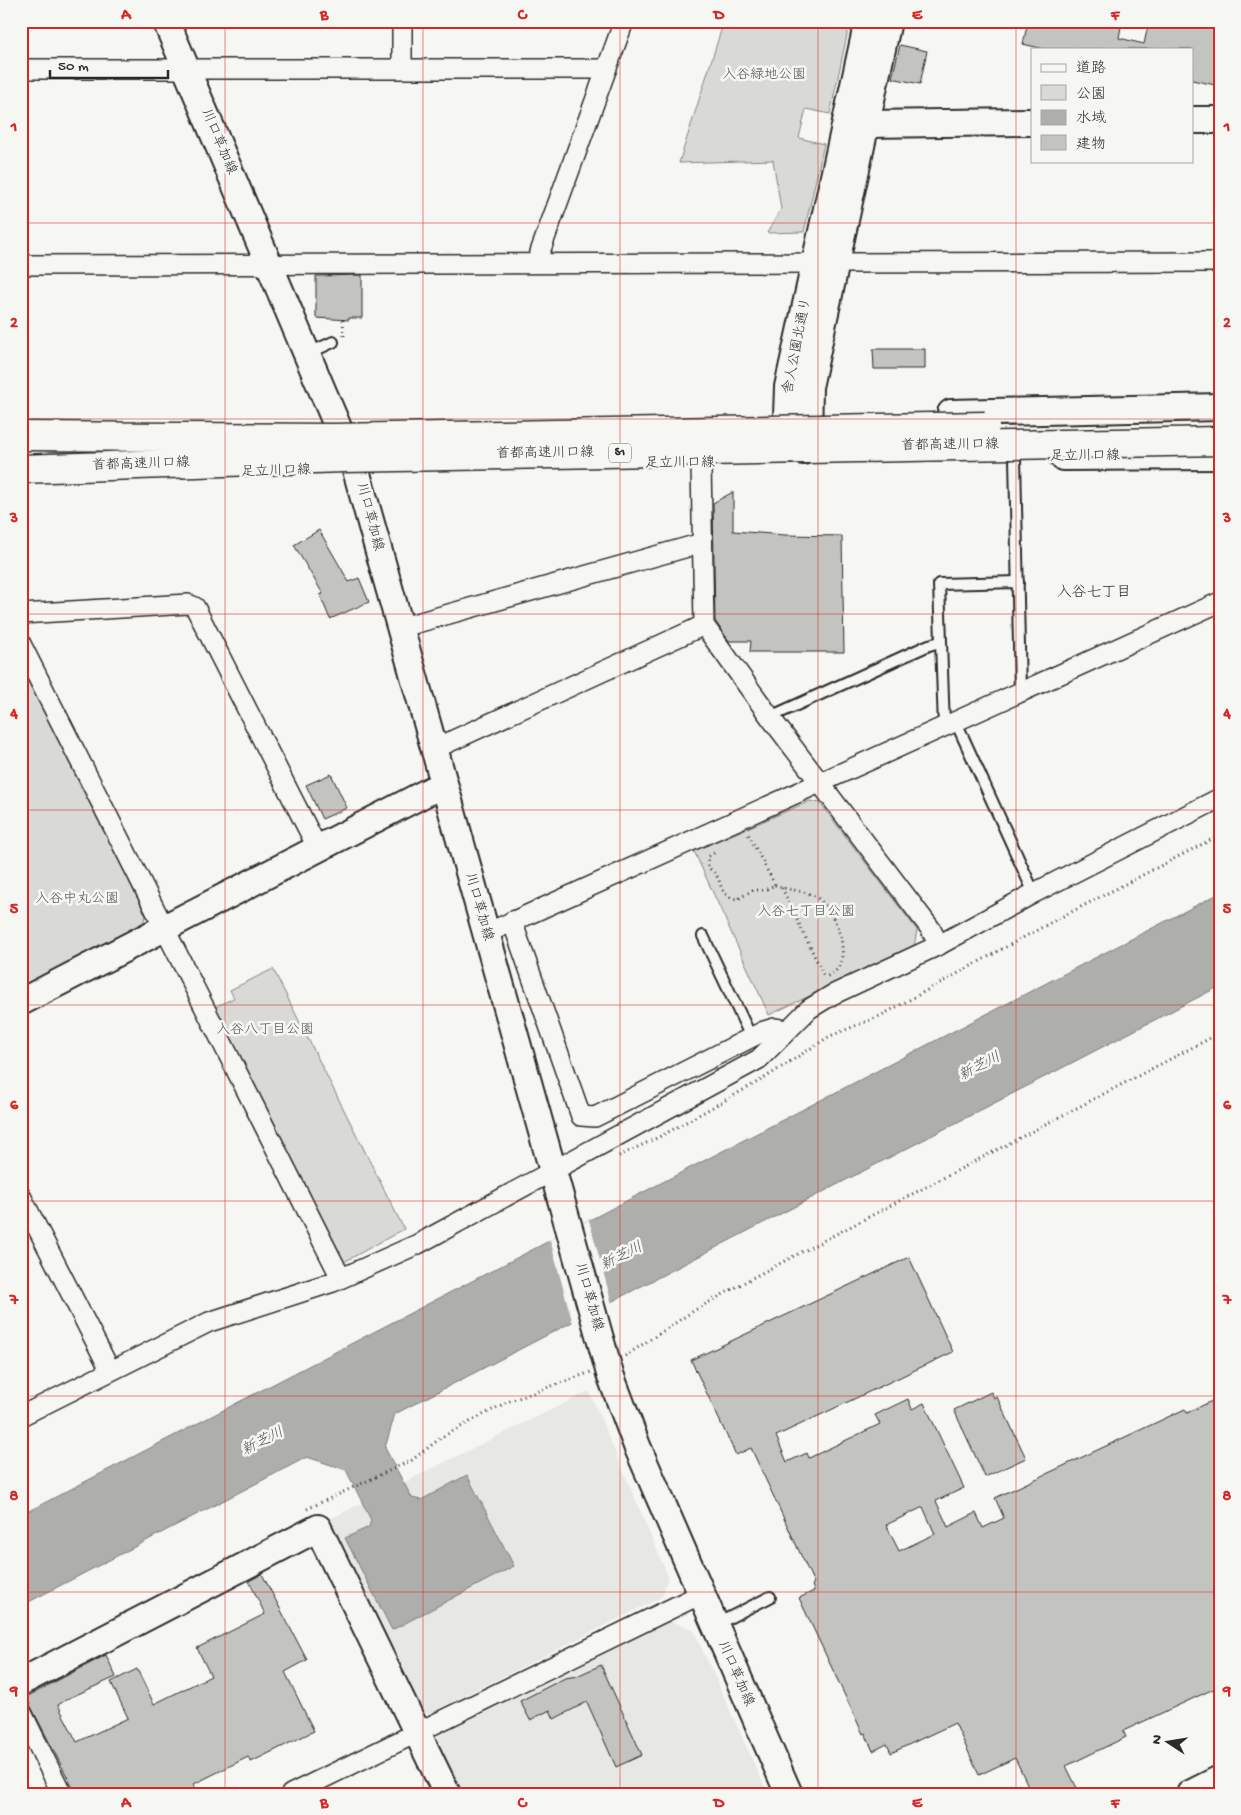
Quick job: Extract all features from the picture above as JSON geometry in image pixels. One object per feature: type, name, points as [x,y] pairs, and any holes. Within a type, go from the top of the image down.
[{"type":"highway","name":"首都高速川口線","points":[[21,436],[334,438],[1220,422]]},
{"type":"highway","name":"首都高速川口線","points":[[21,469],[354,458],[1220,441]]},
{"type":"main road","name":"川口草加線","points":[[166,21],[356,470],[485,934],[604,1351],[637,1446],[700,1594],[789,1794]]},
{"type":"main road","name":"舎人公園北通り","points":[[856,122],[868,21]]},
{"type":"main road","name":"舎人公園北通り","points":[[797,462],[808,442],[797,417],[809,387],[825,263],[856,122],[888,21]]},
{"type":"main road","points":[[1194,120],[1220,120]]},
{"type":"main road","points":[[856,122],[1031,122]]},
{"type":"main road","points":[[21,428],[338,427],[1220,407]]},
{"type":"main road","name":"足立川口線","points":[[21,480],[356,470],[1220,456]]},
{"type":"main road","points":[[21,1002],[444,784]]},
{"type":"main road","points":[[21,1682],[318,1528],[447,1794]]},
{"type":"main road","points":[[1190,1794],[1220,1779]]},
{"type":"street","points":[[402,21],[402,68]]},
{"type":"street","points":[[540,263],[540,252],[624,21]]},
{"type":"street","points":[[21,69],[606,69]]},
{"type":"street","points":[[21,265],[270,264],[398,269],[540,263],[1220,262]]},
{"type":"street","points":[[701,464],[704,625],[770,717],[930,928],[940,945]]},
{"type":"street","points":[[399,628],[702,543]]},
{"type":"street","points":[[485,934],[1220,602]]},
{"type":"street","points":[[21,614],[188,604],[195,607],[318,849]]},
{"type":"street","points":[[434,749],[704,625]]},
{"type":"street","points":[[21,644],[341,1278]]},
{"type":"street","points":[[21,1416],[209,1322],[341,1278],[556,1181],[759,1059],[809,1009],[832,995],[940,945],[1034,893],[1220,798]]},
{"type":"street","points":[[512,922],[581,1116],[595,1117],[751,1037],[774,1028],[788,1030]]},
{"type":"street","points":[[21,1196],[110,1370]]},
{"type":"street","points":[[291,1794],[700,1594]]},
{"type":"street","points":[[21,1711],[62,1794]]},
{"type":"lane","points":[[308,354],[338,342]]},
{"type":"lane","points":[[1014,458],[1020,692]]},
{"type":"lane","points":[[1018,582],[938,584],[940,642],[950,724],[1034,893]]},
{"type":"lane","points":[[770,717],[929,645],[940,642]]},
{"type":"lane","points":[[703,936],[751,1037]]},
{"type":"lane","points":[[714,1626],[770,1598]]},
{"type":"path","points":[[338,342],[343,320]]},
{"type":"path","points":[[740,818],[775,885],[809,894],[826,906],[839,932],[843,949],[841,960],[830,975],[825,977],[782,888]]},
{"type":"path","points":[[616,1157],[661,1136],[763,1079],[830,1036],[880,1016],[1048,924],[1220,835]]},
{"type":"path","points":[[714,853],[708,857],[708,867],[716,874],[722,891],[729,897],[738,899],[752,890],[765,890],[775,885]]},
{"type":"shaded area","points":[[589,1391],[668,1576],[662,1597],[428,1714],[419,1710],[326,1521]]},
{"type":"shaded area","points":[[669,1621],[693,1629],[768,1794],[457,1794],[434,1746],[438,1735]]},
{"type":"green space","name":"入谷緑地公園","points":[[724,21],[850,21],[830,114],[806,109],[799,138],[824,144],[804,232],[767,233],[781,209],[773,160],[679,163]]},
{"type":"green space","name":"入谷中丸公園","points":[[21,667],[146,915],[141,928],[21,988]]},
{"type":"green space","name":"入谷七丁目公園","points":[[810,801],[820,803],[917,930],[914,947],[769,1015],[694,851]]},
{"type":"green space","name":"入谷八丁目公園","points":[[273,969],[404,1229],[344,1262],[215,1007],[234,998],[230,990]]},
{"type":"water","name":"新芝川","points":[[1220,893],[1220,986],[395,1414],[385,1448],[412,1498],[421,1500],[467,1475],[514,1566],[392,1630],[345,1538],[369,1527],[371,1520],[346,1470],[307,1457],[21,1606],[21,1515]]},
{"type":"pier","points":[[589,1220],[612,1304],[573,1324],[550,1240]]},
{"type":"building","points":[[1028,21],[1122,21],[1119,38],[1144,44],[1149,21],[1220,21],[1220,86],[1194,80],[1194,48],[1040,48],[1023,44]]},
{"type":"building","points":[[900,45],[927,51],[920,84],[892,78]]},
{"type":"building","points":[[362,275],[362,318],[349,318],[349,320],[316,318],[316,276]]},
{"type":"building","points":[[873,349],[925,349],[925,369],[874,369]]},
{"type":"building","points":[[733,492],[733,531],[785,535],[842,536],[844,652],[750,652],[751,641],[729,641],[715,621],[713,503]]},
{"type":"building","points":[[319,530],[349,582],[359,578],[369,602],[330,619],[320,595],[323,594],[294,545]]},
{"type":"building","points":[[331,774],[347,808],[322,819],[306,785]]},
{"type":"building","points":[[909,1257],[953,1352],[776,1436],[787,1462],[807,1453],[809,1458],[880,1424],[875,1415],[908,1399],[912,1409],[924,1403],[964,1488],[936,1501],[948,1527],[976,1513],[983,1528],[1004,1518],[995,1498],[1185,1409],[1187,1413],[1220,1397],[1220,1686],[1123,1731],[1126,1737],[1066,1766],[1080,1794],[1032,1794],[1015,1758],[979,1775],[955,1723],[891,1753],[887,1744],[873,1751],[865,1733],[863,1734],[799,1598],[814,1591],[812,1585],[814,1583],[751,1448],[736,1455],[691,1360]],"holes":[[[923,1507],[935,1534],[899,1551],[886,1525]]]},
{"type":"building","points":[[991,1392],[994,1398],[997,1397],[1026,1458],[985,1477],[954,1410]]},
{"type":"building","points":[[262,1574],[307,1660],[285,1672],[314,1731],[251,1762],[248,1757],[194,1784],[198,1794],[76,1794],[26,1697],[106,1655],[116,1677],[69,1698],[58,1705],[77,1742],[128,1718],[111,1682],[137,1669],[154,1704],[211,1676],[197,1648],[265,1614],[249,1581]]},
{"type":"building","points":[[601,1665],[642,1755],[616,1767],[587,1702],[554,1719],[550,1710],[530,1720],[520,1701],[565,1678],[577,1676]]},
{"type":"district","name":"入谷七丁目","points":[[1094,593]]}]
